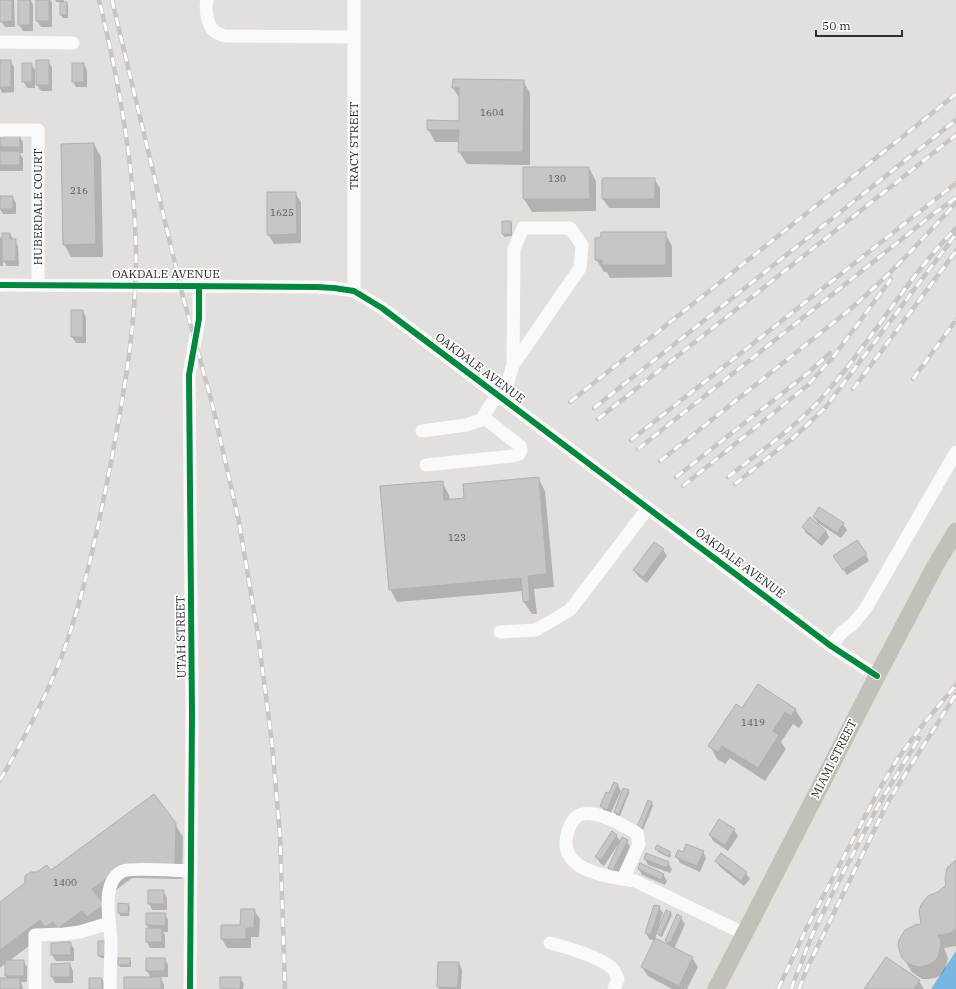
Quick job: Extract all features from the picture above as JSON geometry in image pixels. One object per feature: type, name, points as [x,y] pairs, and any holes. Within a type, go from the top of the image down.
[{"type":"main road","name":"MIAMI STREET","points":[[716,989],[877,676],[934,568],[956,531]]},
{"type":"street","points":[[207,0],[206,9],[212,29],[218,34],[225,36],[354,37]]},
{"type":"street","name":"TRACY STREET","points":[[354,0],[354,291]]},
{"type":"street","points":[[0,42],[73,43]]},
{"type":"street","name":"HUBERDALE COURT","points":[[0,130],[38,130],[38,285]]},
{"type":"street","points":[[422,431],[466,425],[481,420],[500,397],[514,365],[580,268],[582,245],[570,228],[523,228],[514,249],[514,365]]},
{"type":"street","name":"OAKDALE AVENUE","points":[[0,285],[328,288],[354,291],[382,308],[831,646],[877,676]]},
{"type":"street","name":"UTAH STREET","points":[[190,989],[192,707],[189,375],[199,319],[199,286]]},
{"type":"street","points":[[426,465],[519,454],[521,450],[520,446],[483,418]]},
{"type":"street","points":[[831,646],[842,632],[853,624],[866,608],[956,452]]},
{"type":"street","points":[[500,632],[536,630],[570,610],[648,508]]},
{"type":"street","points":[[623,879],[639,844],[637,833],[599,815],[582,814],[571,822],[565,839],[568,854],[578,865],[591,873],[623,879],[635,881],[745,934]]},
{"type":"street","points":[[110,989],[111,939],[109,923],[109,892],[111,883],[123,872],[134,870],[191,871]]},
{"type":"street","points":[[34,989],[35,935],[80,932],[109,923]]},
{"type":"street","points":[[550,943],[572,948],[601,961],[612,968],[618,978],[614,989]]},
{"type":"water","points":[[956,951],[956,989],[931,989]]},
{"type":"building","points":[[0,0],[12,0],[12,21],[0,22]]},
{"type":"building","points":[[18,0],[30,0],[30,25],[18,25]]},
{"type":"building","points":[[36,0],[49,0],[49,21],[36,21]]},
{"type":"building","points":[[60,2],[67,2],[67,15],[60,15]]},
{"type":"building","points":[[0,60],[11,60],[11,87],[0,87]]},
{"type":"building","points":[[36,60],[49,60],[49,85],[36,85]]},
{"type":"building","points":[[22,63],[32,63],[32,82],[22,82]]},
{"type":"building","points":[[72,63],[84,63],[84,82],[72,82]]},
{"type":"building","points":[[453,79],[524,80],[523,152],[458,152],[459,130],[427,130],[427,120],[459,121],[459,88],[452,88]]},
{"type":"building","points":[[5,135],[20,135],[20,147],[0,147],[0,138],[5,138]]},
{"type":"building","points":[[94,143],[96,244],[63,245],[61,144]]},
{"type":"building","points":[[0,151],[20,151],[20,165],[0,165]]},
{"type":"building","points":[[523,167],[589,167],[590,199],[523,199]]},
{"type":"building","points":[[602,178],[655,178],[655,199],[602,199]]},
{"type":"building","points":[[267,192],[296,192],[297,234],[267,235]]},
{"type":"building","points":[[0,196],[13,196],[13,209],[0,209]]},
{"type":"building","points":[[502,221],[511,221],[511,234],[502,234]]},
{"type":"building","points":[[601,232],[666,232],[666,265],[602,265],[602,260],[595,260],[595,238],[601,237]]},
{"type":"building","points":[[2,233],[10,233],[10,239],[16,239],[16,261],[2,261]]},
{"type":"building","points":[[71,310],[83,310],[83,337],[71,337]]},
{"type":"building","points":[[539,477],[547,574],[528,576],[530,601],[523,602],[521,578],[389,590],[380,486],[443,481],[444,500],[464,498],[463,484]]},
{"type":"building","points":[[819,507],[844,523],[837,533],[813,517]]},
{"type":"building","points":[[810,517],[826,531],[818,541],[802,527]]},
{"type":"building","points":[[857,540],[867,554],[843,570],[833,556]]},
{"type":"building","points":[[654,542],[664,549],[643,577],[633,570]]},
{"type":"building","points":[[758,684],[796,709],[791,716],[785,712],[773,731],[779,735],[758,768],[722,746],[718,752],[708,746],[736,704],[742,708]]},
{"type":"building","points":[[614,782],[618,784],[607,810],[600,806],[606,792],[609,793]]},
{"type":"building","points":[[623,788],[629,790],[619,814],[614,812]]},
{"type":"building","points":[[154,794],[176,823],[175,867],[125,866],[92,889],[104,905],[87,917],[82,911],[58,928],[53,922],[45,927],[40,920],[0,950],[0,902],[25,883],[25,876],[31,872],[37,872],[47,865],[51,870]]},
{"type":"building","points":[[648,800],[652,802],[642,828],[637,827]]},
{"type":"building","points":[[719,819],[735,829],[725,845],[709,835]]},
{"type":"building","points":[[612,831],[617,835],[601,860],[595,857]]},
{"type":"building","points":[[622,837],[628,840],[613,870],[608,868]]},
{"type":"building","points":[[686,844],[704,851],[697,866],[675,857],[678,850],[683,852]]},
{"type":"building","points":[[657,845],[671,852],[668,856],[655,849]]},
{"type":"building","points":[[646,853],[669,862],[667,868],[644,859]]},
{"type":"building","points":[[721,853],[747,872],[741,881],[715,861]]},
{"type":"building","points":[[956,860],[956,929],[944,935],[937,935],[940,938],[941,945],[938,957],[934,962],[921,967],[907,963],[902,958],[898,946],[899,940],[905,930],[921,924],[919,911],[921,905],[928,896],[938,892],[946,885],[945,880],[947,868]]},
{"type":"building","points":[[640,863],[664,874],[661,880],[638,869]]},
{"type":"building","points":[[148,890],[164,890],[164,904],[148,904]]},
{"type":"building","points":[[118,903],[129,904],[128,914],[118,913]]},
{"type":"building","points":[[654,905],[660,906],[651,935],[645,933]]},
{"type":"building","points":[[241,909],[255,909],[254,928],[246,928],[246,939],[221,939],[221,925],[240,925]]},
{"type":"building","points":[[666,910],[671,912],[661,935],[656,933]]},
{"type":"building","points":[[146,913],[166,913],[165,926],[146,925]]},
{"type":"building","points":[[677,914],[682,917],[670,943],[665,941]]},
{"type":"building","points":[[146,928],[162,928],[162,942],[146,942]]},
{"type":"building","points":[[655,938],[693,957],[679,986],[641,967]]},
{"type":"building","points":[[98,941],[108,941],[108,956],[98,956]]},
{"type":"building","points":[[71,942],[71,955],[51,955],[51,943]]},
{"type":"building","points":[[886,957],[920,980],[914,989],[864,989]]},
{"type":"building","points":[[118,958],[130,958],[130,965],[118,965]]},
{"type":"building","points":[[146,958],[165,958],[165,971],[146,971]]},
{"type":"building","points":[[5,960],[24,960],[24,976],[5,976]]},
{"type":"building","points":[[438,962],[459,962],[458,988],[437,987]]},
{"type":"building","points":[[70,963],[70,977],[51,977],[51,964]]},
{"type":"building","points":[[124,977],[161,977],[161,989],[124,989]]},
{"type":"building","points":[[220,977],[241,977],[240,989],[220,988]]},
{"type":"building","points":[[0,978],[20,978],[20,989],[0,989]]},
{"type":"building","points":[[89,978],[102,978],[102,989],[89,989]]},
{"type":"railway","points":[[0,780],[42,702],[63,653],[79,605],[97,531],[112,457],[129,353],[136,274],[135,217],[129,154],[119,92],[99,0]]},
{"type":"railway","points":[[112,0],[183,297],[212,403],[239,522],[258,635],[272,743],[280,835],[285,989]]},
{"type":"railway","points":[[570,402],[956,94]]},
{"type":"railway","points":[[594,408],[956,120]]},
{"type":"railway","points":[[598,419],[956,135]]},
{"type":"railway","points":[[631,440],[956,183]]},
{"type":"railway","points":[[638,449],[933,214],[956,198]]},
{"type":"railway","points":[[660,461],[848,311],[890,272],[956,203]]},
{"type":"railway","points":[[728,477],[780,437],[827,392],[860,351],[922,267],[956,228]]},
{"type":"railway","points":[[735,484],[794,437],[825,408],[956,234]]},
{"type":"railway","points":[[853,389],[956,251]]},
{"type":"railway","points":[[683,486],[808,385],[834,356],[891,279]]},
{"type":"railway","points":[[913,379],[956,320]]},
{"type":"railway","points":[[676,477],[808,373],[830,353]]},
{"type":"railway","points":[[778,989],[807,927],[880,788],[898,758],[921,727],[956,685]]},
{"type":"railway","points":[[799,989],[808,966],[889,800],[956,694]]},
{"type":"railway","points":[[791,989],[812,935],[832,894],[879,804],[919,738]]},
{"type":"cycle path","points":[[0,285],[316,287],[354,291],[382,308],[831,646],[877,676]]},
{"type":"cycle path","points":[[190,989],[192,714],[189,375],[199,319],[199,286]]}]
